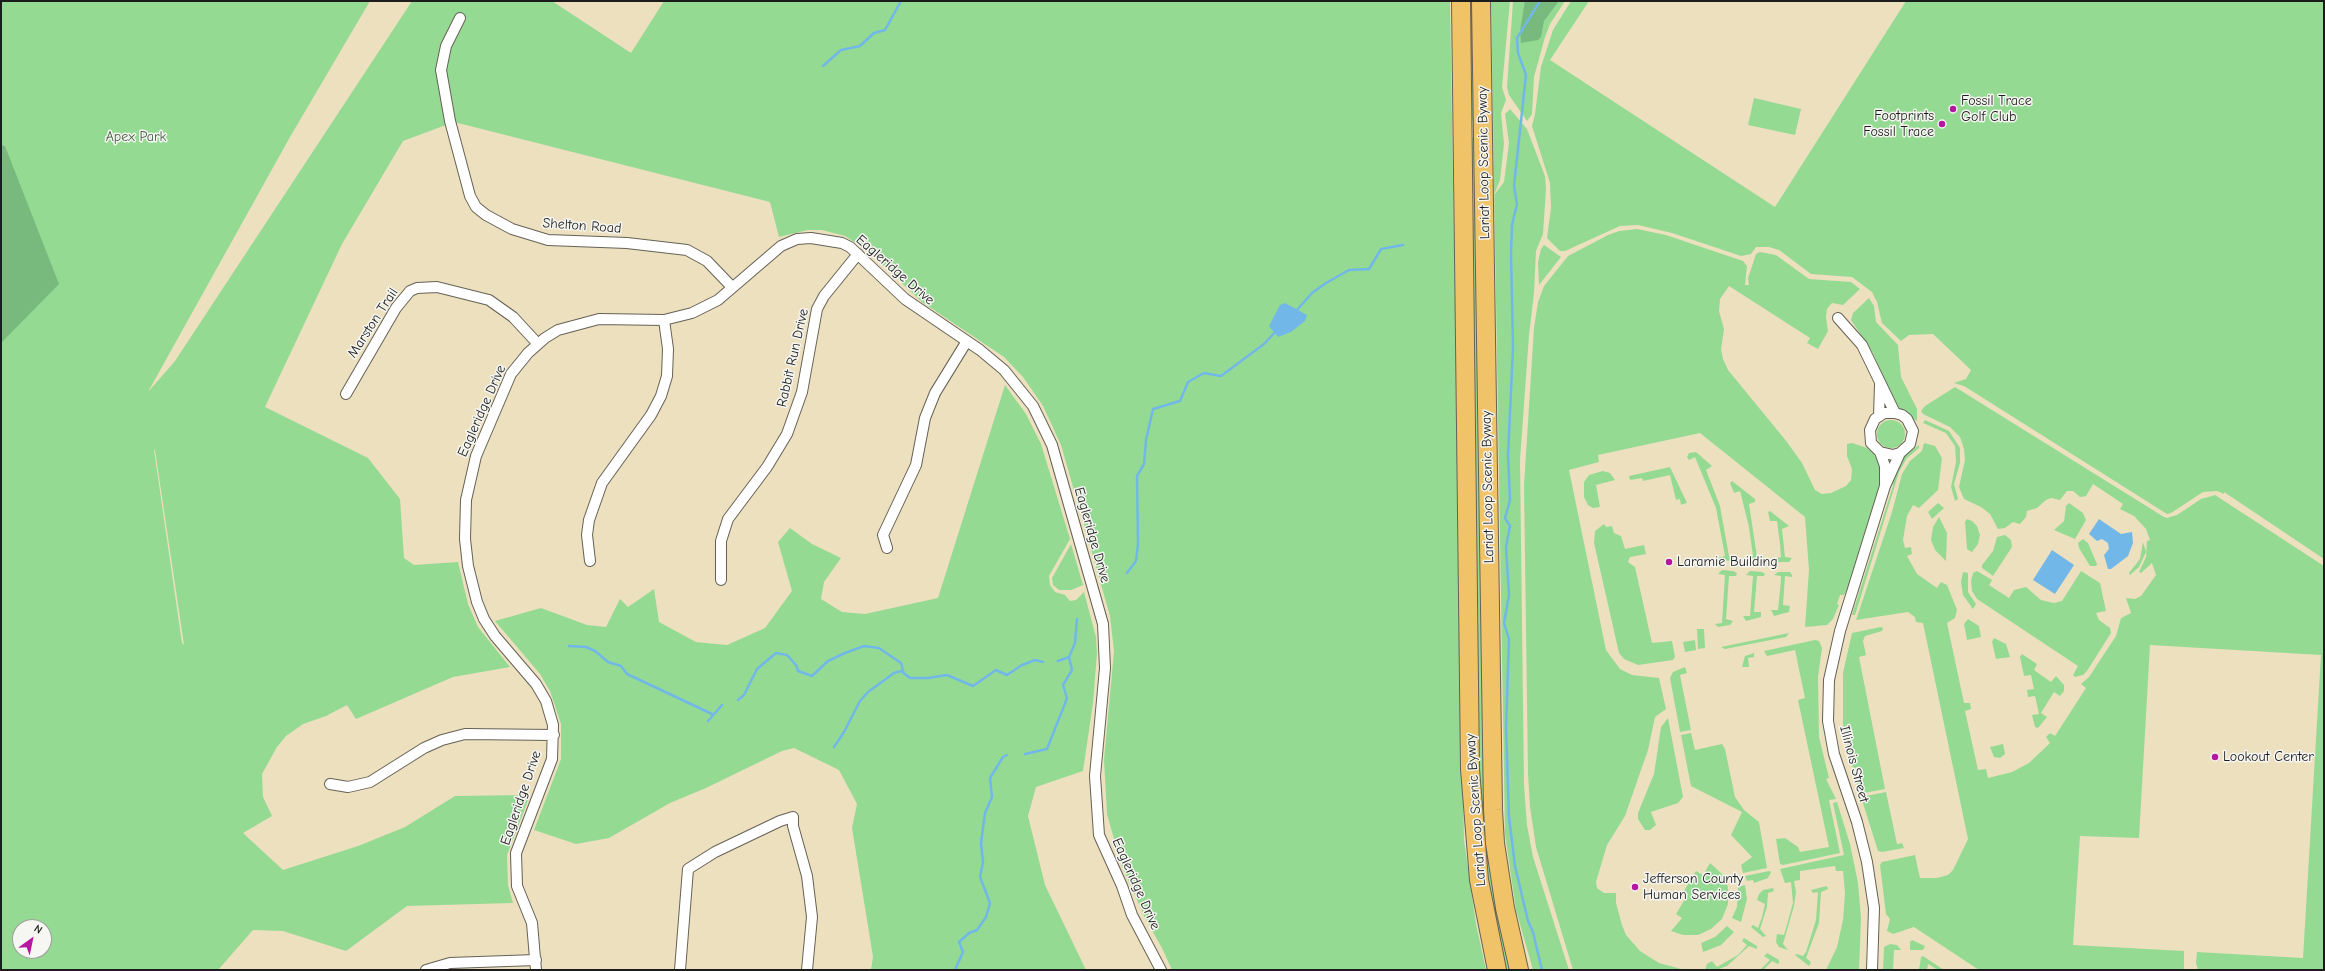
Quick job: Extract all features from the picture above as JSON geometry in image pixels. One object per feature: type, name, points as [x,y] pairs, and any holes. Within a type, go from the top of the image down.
[{"type":"highway","name":"Lariat Loop Scenic Byway","points":[[1461,1],[1470,769],[1479,880],[1497,970]]},
{"type":"highway","name":"Lariat Loop Scenic Byway","points":[[1482,1],[1493,810],[1495,842],[1505,908],[1519,970]]},
{"type":"highway","points":[[1463,129],[1483,129]]},
{"type":"street","name":"Shelton Road","points":[[460,18],[446,46],[441,70],[450,121],[470,196],[476,207],[486,215],[512,229],[548,240],[621,243],[687,250],[707,261],[732,287]]},
{"type":"street","name":"Eagleridge Drive","points":[[536,965],[532,923],[517,886],[516,853],[552,758],[554,736],[546,702],[536,684],[495,636],[484,619],[477,602],[468,566],[464,539],[466,500],[476,456],[511,374],[538,344],[558,330],[599,319],[664,320],[692,313],[718,300],[765,258],[781,246],[797,239],[811,238],[842,243],[858,254],[905,299],[967,341],[1004,370],[1027,398],[1052,445],[1103,624],[1105,668],[1095,776],[1099,836],[1122,886],[1132,915],[1161,970]]},
{"type":"street","name":"Rabbit Run Drive","points":[[721,580],[721,541],[728,519],[767,467],[787,434],[802,392],[817,310],[824,296],[858,254]]},
{"type":"street","name":"Marston Trail","points":[[346,394],[396,308],[410,291],[417,288],[437,287],[489,300],[513,317],[538,344]]},
{"type":"street","points":[[1838,318],[1862,345],[1896,413],[1907,419],[1912,431],[1910,444],[1900,454],[1893,455],[1880,452]]},
{"type":"street","points":[[590,561],[587,535],[589,520],[602,483],[651,415],[667,376],[668,349],[664,320]]},
{"type":"street","points":[[887,548],[883,535],[916,465],[925,418],[935,393],[967,341]]},
{"type":"street","points":[[1879,416],[1880,383]]},
{"type":"street","points":[[1885,486],[1885,466],[1880,452],[1871,442],[1870,436],[1872,423],[1879,416],[1896,413]]},
{"type":"street","name":"Illinois Street","points":[[1872,970],[1874,915],[1871,892],[1857,822],[1834,754],[1828,721],[1829,680],[1840,631],[1885,486],[1900,454]]},
{"type":"street","points":[[330,784],[348,787],[370,782],[424,748],[442,740],[465,734],[554,736]]},
{"type":"street","points":[[680,970],[688,869],[715,852],[780,821],[793,817],[793,826],[807,876],[812,917],[807,970]]},
{"type":"street","points":[[426,970],[450,963],[536,965]]},
{"type":"green space","name":"Apex Park","points":[[1,1],[370,1],[290,137],[148,392],[175,361],[412,1],[552,1],[631,53],[664,1],[1450,1],[1464,840],[1476,924],[1486,970],[1172,970],[1162,948],[1145,918],[1121,864],[1107,814],[1104,760],[1114,651],[1110,616],[1061,445],[1043,406],[1023,377],[1004,357],[922,302],[868,251],[845,236],[822,230],[808,230],[779,237],[770,202],[454,122],[403,141],[342,244],[265,407],[368,458],[400,499],[404,558],[414,565],[458,562],[468,604],[478,627],[510,667],[453,677],[356,719],[347,705],[326,716],[303,724],[286,736],[277,747],[262,774],[263,797],[272,816],[243,833],[283,870],[358,846],[405,827],[455,796],[530,795],[507,855],[508,885],[513,903],[407,906],[346,951],[283,931],[253,930],[218,970],[1,970]],"holes":[[[155,450],[184,645],[182,643]]]},
{"type":"green space","points":[[1465,1],[1477,1],[1478,120],[1467,121]]},
{"type":"green space","points":[[1491,1],[1510,1],[1502,87],[1506,100],[1501,113],[1504,144],[1500,180],[1494,194]]},
{"type":"green space","points":[[1513,1],[1565,1],[1550,24],[1545,37],[1534,77],[1532,114],[1527,121],[1509,95],[1507,87]]},
{"type":"green space","points":[[1525,1],[1559,1],[1544,21],[1541,37],[1538,40],[1521,43],[1520,31]]},
{"type":"green space","name":"Fossil Trace Golf Club","points":[[1571,1],[1589,1],[1550,60],[1775,207],[1906,1],[2324,1],[2324,559],[2224,492],[2224,494],[2217,491],[2203,492],[2171,513],[2167,514],[1964,386],[1954,383],[1966,379],[1971,370],[1933,334],[1909,335],[1901,341],[1882,323],[1877,302],[1872,292],[1852,277],[1811,274],[1779,250],[1769,247],[1756,247],[1751,254],[1741,256],[1672,233],[1638,225],[1620,226],[1565,251],[1560,251],[1547,238],[1551,208],[1550,183],[1532,126],[1541,67],[1553,30]]},
{"type":"green space","points":[[1754,98],[1801,109],[1795,135],[1748,125]]},
{"type":"green space","points":[[1510,109],[1527,129],[1545,176],[1546,189],[1543,234],[1536,251],[1534,293],[1529,335],[1520,460],[1524,785],[1527,825],[1533,857],[1569,970],[1533,970],[1516,910],[1505,834],[1494,195],[1504,182],[1509,143],[1505,114]]},
{"type":"green space","points":[[1467,138],[1475,138],[1487,677],[1514,970],[1503,970],[1495,944],[1477,805]]},
{"type":"green space","points":[[1,145],[5,146],[59,284],[1,343]]},
{"type":"green space","points":[[1637,229],[1666,235],[1743,261],[1747,266],[1745,285],[1749,285],[1748,278],[1756,254],[1760,252],[1776,255],[1809,279],[1851,282],[1860,289],[1843,305],[1832,303],[1827,309],[1826,317],[1828,331],[1818,349],[1807,343],[1810,338],[1729,286],[1720,299],[1719,311],[1724,329],[1721,349],[1723,359],[1728,370],[1787,442],[1802,463],[1815,490],[1822,494],[1831,493],[1846,486],[1851,480],[1852,469],[1847,456],[1847,444],[1852,443],[1867,448],[1877,457],[1881,465],[1881,486],[1848,587],[1844,595],[1840,595],[1837,604],[1839,605],[1833,619],[1827,625],[1805,627],[1809,570],[1805,517],[1700,433],[1598,455],[1599,462],[1569,470],[1606,650],[1620,669],[1632,675],[1659,678],[1666,709],[1655,717],[1648,750],[1625,816],[1607,845],[1596,882],[1597,888],[1604,893],[1616,893],[1616,903],[1626,935],[1640,951],[1659,963],[1685,970],[1573,970],[1536,847],[1530,807],[1528,773],[1524,485],[1534,328],[1538,302],[1544,286],[1568,256],[1608,235],[1619,231]]},
{"type":"green space","points":[[1544,245],[1561,257],[1539,285],[1538,262],[1541,249]]},
{"type":"green space","points":[[1869,298],[1874,306],[1876,322],[1898,345],[1901,377],[1917,409],[1917,421],[1904,413],[1895,404],[1873,353],[1851,320],[1853,313]]},
{"type":"green space","points":[[1005,385],[1026,414],[1041,444],[1070,539],[1049,576],[1050,585],[1055,592],[1065,595],[1070,601],[1076,600],[1084,592],[1096,637],[1097,653],[1093,703],[1083,771],[1036,787],[1028,816],[1045,885],[1086,970],[871,970],[873,957],[852,828],[857,804],[839,770],[794,748],[782,751],[706,788],[670,803],[609,838],[576,844],[534,830],[561,759],[561,724],[550,691],[540,674],[495,621],[541,608],[587,625],[606,627],[620,599],[628,607],[654,589],[659,622],[696,642],[727,645],[765,628],[792,591],[778,542],[790,528],[812,544],[841,558],[824,582],[821,599],[842,612],[865,614],[938,598]]},
{"type":"green space","points":[[1955,387],[2164,517],[2167,518],[2177,515],[2201,499],[2215,495],[2324,566],[2324,970],[2198,970],[2196,963],[2197,952],[2303,958],[2321,655],[2150,645],[2139,838],[2080,836],[2073,945],[2184,951],[2184,970],[1979,970],[1914,927],[1893,934],[1887,931],[1890,919],[1886,914],[1880,865],[1882,862],[1915,855],[1920,878],[1937,878],[1948,875],[1953,870],[1968,839],[1923,623],[1916,622],[1915,617],[1908,612],[1856,620],[1892,512],[1902,474],[1910,461],[1922,451],[1924,443],[1935,446],[1942,458],[1938,490],[1919,508],[1913,505],[1907,516],[1903,540],[1905,548],[1911,547],[1912,554],[1907,556],[1917,574],[1937,588],[1941,582],[1947,585],[1957,610],[1955,618],[1947,623],[1964,703],[1970,703],[1971,709],[1965,711],[1978,770],[1986,769],[1988,778],[2012,772],[2029,763],[2050,743],[2046,737],[2050,733],[2055,736],[2086,688],[2081,684],[2089,677],[2116,636],[2121,618],[2131,613],[2126,598],[2135,599],[2141,596],[2156,575],[2152,563],[2141,573],[2139,572],[2146,557],[2147,541],[2150,540],[2146,529],[2134,516],[2120,509],[2123,504],[2093,484],[2086,496],[2080,497],[2073,491],[2067,491],[2060,500],[2051,498],[2046,500],[2037,508],[2027,511],[2026,517],[2020,524],[2013,522],[2005,528],[1998,529],[1990,514],[1981,507],[1964,499],[1959,487],[1965,460],[1964,449],[1960,437],[1950,427],[1923,414],[1921,411],[1925,406]]},
{"type":"green space","points":[[1891,420],[1901,424],[1905,434],[1901,444],[1891,448],[1881,444],[1877,434],[1881,424]]},
{"type":"green space","points":[[1925,420],[1949,431],[1960,448],[1960,463],[1954,484],[1958,499],[1955,501],[1951,487],[1956,462],[1955,446],[1946,433],[1923,423]]},
{"type":"green space","points":[[1919,445],[1919,448],[1907,458],[1899,472],[1857,609],[1855,615],[1852,615],[1893,486],[1892,480],[1905,455]]},
{"type":"green space","points":[[1696,452],[1712,466],[1706,470],[1720,506],[1729,556],[1736,558],[1732,561],[1720,560],[1718,558],[1725,556],[1716,508],[1695,457],[1689,460],[1687,457],[1689,453]]},
{"type":"green space","points":[[1670,467],[1687,503],[1681,505],[1680,499],[1676,500],[1670,475],[1643,481],[1642,478],[1630,480],[1629,476]]},
{"type":"green space","points":[[1603,471],[1610,473],[1615,480],[1596,485],[1600,507],[1593,508],[1588,505],[1584,497],[1584,482],[1589,475]]},
{"type":"green space","points":[[1732,481],[1755,499],[1755,502],[1749,504],[1757,557],[1764,557],[1761,561],[1749,561],[1746,558],[1753,556],[1749,527],[1740,491],[1734,493],[1730,483]]},
{"type":"green space","points":[[1938,503],[1944,508],[1932,519],[1928,512]]},
{"type":"green space","points":[[2069,503],[2083,513],[2086,520],[2075,539],[2054,530],[2064,521],[2066,506]]},
{"type":"green space","points":[[1770,511],[1789,526],[1782,529],[1785,557],[1792,558],[1789,562],[1777,562],[1773,559],[1781,557],[1777,521],[1770,521],[1768,512]]},
{"type":"green space","points":[[1939,517],[1947,533],[1946,561],[1935,550],[1931,540],[1933,527]]},
{"type":"green space","points":[[1967,519],[1972,521],[1977,526],[1980,535],[1978,544],[1972,552],[1967,549],[1965,522]]},
{"type":"green space","points":[[1604,524],[1606,527],[1612,526],[1614,533],[1621,536],[1625,549],[1644,545],[1646,554],[1630,557],[1628,562],[1635,567],[1652,643],[1672,641],[1675,657],[1673,660],[1638,665],[1624,659],[1619,653],[1594,543],[1595,531]]},
{"type":"green space","points":[[2005,535],[2011,540],[2012,547],[1993,576],[1982,568],[1982,565],[1993,551],[1997,537]]},
{"type":"green space","points":[[2083,539],[2088,543],[2097,564],[2096,566],[2090,566],[2079,548],[2078,543]]},
{"type":"green space","points":[[2143,542],[2146,552],[2139,567],[2130,575],[2129,573],[2140,559]]},
{"type":"green space","points":[[1071,544],[1083,585],[1071,590],[1059,590],[1053,585],[1052,578]]},
{"type":"green space","points":[[1722,570],[1737,573],[1736,576],[1729,576],[1726,619],[1733,621],[1730,625],[1718,627],[1715,624],[1722,623],[1725,575],[1718,574]]},
{"type":"green space","points":[[1750,571],[1762,572],[1765,574],[1764,576],[1757,576],[1754,612],[1761,612],[1761,617],[1746,621],[1743,616],[1750,616],[1753,576],[1746,575]]},
{"type":"green space","points":[[1977,571],[1992,580],[1989,585],[2009,598],[2014,590],[2026,587],[2041,600],[2054,603],[2062,601],[2081,571],[2100,583],[2106,611],[2096,613],[2099,620],[2110,628],[2111,633],[2087,671],[2083,675],[2075,677],[2073,675],[2078,666],[1977,599],[1972,591],[1971,581],[1973,573]]},
{"type":"green space","points":[[1778,572],[1790,572],[1792,575],[1792,577],[1785,576],[1783,605],[1790,606],[1789,612],[1774,616],[1771,610],[1778,610],[1781,576],[1774,575]]},
{"type":"green space","points":[[1963,572],[1968,573],[1968,592],[1976,604],[1973,609],[1963,595],[1961,582]]},
{"type":"green space","points":[[1968,619],[1979,626],[1981,637],[1967,640],[1964,624]]},
{"type":"green space","points":[[1881,627],[1883,628],[1882,631],[1865,636],[1863,641],[1866,655],[1859,657],[1885,789],[1859,794],[1843,725],[1843,673],[1852,633]]},
{"type":"green space","points":[[1697,629],[1704,629],[1705,648],[1698,649]]},
{"type":"green space","points":[[1789,633],[1786,637],[1725,649],[1721,647]]},
{"type":"green space","points":[[1994,638],[2006,644],[2010,657],[1996,659],[1992,642]]},
{"type":"green space","points":[[1695,640],[1696,650],[1685,652],[1683,642]]},
{"type":"green space","points":[[1815,640],[1819,641],[1822,648],[1818,677],[1819,737],[1829,778],[1826,779],[1836,799],[1829,800],[1840,853],[1783,865],[1780,864],[1776,839],[1785,838],[1798,847],[1800,852],[1829,847],[1798,700],[1805,698],[1795,650],[1767,656],[1764,651]]},
{"type":"green space","points":[[1754,653],[1754,657],[1748,658],[1749,667],[1742,667],[1745,656]]},
{"type":"green space","points":[[2022,654],[2037,664],[2034,670],[2051,682],[2056,676],[2064,685],[2064,691],[2060,696],[2054,692],[2041,713],[2047,717],[2038,728],[2035,727],[2032,715],[2039,714],[2035,696],[2028,697],[2027,690],[2034,689],[2031,675],[2024,676],[2020,657]]},
{"type":"green space","points":[[1685,667],[1687,673],[1680,675],[1691,730],[1680,732],[1670,678],[1673,672]]},
{"type":"green space","points":[[1668,718],[1683,797],[1678,803],[1651,812],[1656,825],[1650,830],[1645,830],[1638,819],[1638,813],[1654,774],[1661,727]]},
{"type":"green space","points":[[1691,733],[1695,750],[1722,744],[1725,749],[1735,797],[1744,810],[1759,822],[1767,868],[1743,873],[1741,865],[1752,857],[1731,835],[1742,812],[1691,786],[1681,735]]},
{"type":"green space","points":[[2003,744],[2005,754],[2000,758],[1994,757],[1990,747]]},
{"type":"green space","points":[[1886,792],[1897,844],[1902,843],[1904,848],[1882,852],[1878,851],[1861,797]]},
{"type":"green space","points":[[1837,802],[1850,844],[1858,883],[1861,918],[1859,970],[1826,970],[1837,947],[1843,920],[1845,893],[1843,871],[1836,871],[1835,866],[1800,871],[1800,880],[1794,881],[1796,892],[1794,906],[1783,944],[1788,950],[1779,947],[1776,942],[1777,934],[1784,935],[1793,903],[1791,882],[1785,883],[1780,869],[1844,855],[1833,803]]},
{"type":"green space","points":[[1710,863],[1722,874],[1728,887],[1728,904],[1722,919],[1711,929],[1698,935],[1683,935],[1671,931],[1682,918],[1676,914],[1688,894],[1684,891],[1696,871],[1703,875]]},
{"type":"green space","points":[[1769,871],[1771,872],[1768,878],[1754,883],[1753,880],[1747,881],[1745,876]]},
{"type":"green space","points":[[1745,885],[1747,899],[1741,922],[1732,918],[1737,907],[1738,887]]},
{"type":"green space","points":[[1827,886],[1828,889],[1821,892],[1819,923],[1806,958],[1811,962],[1809,966],[1795,955],[1797,954],[1803,956],[1806,952],[1816,920],[1818,892],[1813,893],[1811,890]]},
{"type":"green space","points":[[1773,888],[1774,891],[1768,893],[1767,907],[1760,929],[1766,936],[1763,937],[1751,927],[1753,925],[1758,928],[1762,917],[1765,904],[1757,900],[1759,894],[1763,890]]},
{"type":"green space","points":[[1727,926],[1734,932],[1721,945],[1703,952],[1701,943],[1715,937]]},
{"type":"green space","points":[[1744,938],[1757,946],[1757,949],[1749,946],[1727,966],[1716,970],[1705,970],[1707,964],[1712,961],[1717,967],[1738,955],[1747,945],[1742,941]]},
{"type":"green space","points":[[1912,940],[1925,946],[1923,950],[1910,950],[1910,942]]},
{"type":"green space","points":[[1890,944],[1897,945],[1901,950],[1894,950],[1893,970],[1883,970],[1884,947]]},
{"type":"green space","points":[[1767,953],[1779,960],[1779,963],[1778,964],[1772,961],[1763,970],[1760,970],[1770,960],[1764,956]]},
{"type":"green space","points":[[1923,956],[1944,970],[1938,970],[1928,964],[1927,970],[1919,970],[1921,957]]},
{"type":"water","points":[[1285,303],[1307,315],[1305,321],[1291,332],[1278,337],[1269,326],[1280,305]]},
{"type":"water","points":[[2099,519],[2121,534],[2132,532],[2133,543],[2128,556],[2111,569],[2108,569],[2104,555],[2109,549],[2108,543],[2102,539],[2097,541],[2089,534]]},
{"type":"water","points":[[2052,550],[2074,565],[2055,594],[2033,580]]},
{"type":"waterway","points":[[823,66],[841,50],[860,46],[874,33],[885,30],[901,1]]},
{"type":"waterway","points":[[1540,1],[1517,38],[1518,53],[1526,75],[1514,186],[1517,204],[1512,225],[1511,252],[1513,348],[1508,455],[1510,500],[1505,518],[1510,526],[1506,547],[1509,595],[1504,623],[1509,639],[1506,728],[1509,817],[1515,866],[1528,921],[1533,932],[1542,970]]},
{"type":"waterway","points":[[1296,311],[1312,293],[1326,283],[1349,270],[1369,269],[1381,249],[1403,245]]},
{"type":"waterway","points":[[1127,573],[1136,561],[1138,544],[1137,476],[1144,464],[1146,440],[1153,409],[1180,401],[1188,382],[1204,373],[1221,376],[1264,344],[1277,330]]},
{"type":"waterway","points":[[1025,754],[1047,749],[1064,706],[1067,698],[1063,685],[1072,670],[1069,657],[1075,643],[1077,619]]},
{"type":"waterway","points":[[569,646],[586,647],[595,651],[608,662],[621,666],[627,674],[712,714]]},
{"type":"waterway","points":[[738,700],[744,695],[757,669],[776,653],[787,655],[796,665],[798,671],[812,676],[828,661],[845,653],[864,646],[879,648],[901,663],[904,674]]},
{"type":"waterway","points":[[1058,661],[1069,657]]},
{"type":"waterway","points":[[834,747],[844,732],[860,701],[868,692],[894,673],[901,671],[910,678],[928,678],[947,675],[973,686],[996,670],[1007,675],[1022,665],[1035,660],[1043,662]]},
{"type":"waterway","points":[[708,721],[722,705]]},
{"type":"waterway","points":[[955,970],[963,952],[959,942],[969,933],[977,930],[986,917],[990,903],[980,877],[983,862],[981,843],[985,813],[992,797],[990,778],[1003,757],[1007,755]]},
{"type":"place","name":"Fossil Trace Golf Club","points":[[1953,109]]},
{"type":"place","name":"Footprints Fossil Trace","points":[[1942,124]]},
{"type":"place","name":"Laramie Building","points":[[1669,562]]},
{"type":"place","name":"Lookout Center","points":[[2215,757]]},
{"type":"place","name":"Jefferson County Human Services","points":[[1635,887]]}]
